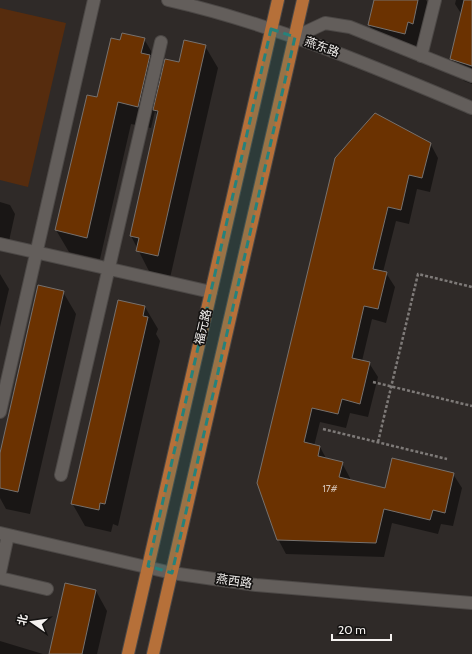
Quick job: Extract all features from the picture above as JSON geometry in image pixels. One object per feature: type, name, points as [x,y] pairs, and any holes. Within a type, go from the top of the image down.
[{"type":"main road","name":"福元路","points":[[128,654],[278,0]]},
{"type":"main road","name":"福元路","points":[[154,654],[303,0]]},
{"type":"street","points":[[0,412],[94,0]]},
{"type":"street","name":"燕东路","points":[[168,0],[237,17],[295,36],[351,57],[472,108]]},
{"type":"street","points":[[422,56],[435,0]]},
{"type":"street","points":[[295,36],[325,23],[350,27],[472,76]]},
{"type":"street","points":[[61,475],[161,42]]},
{"type":"street","points":[[0,244],[211,292]]},
{"type":"street","points":[[0,572],[4,534]]},
{"type":"street","name":"燕西路","points":[[4,534],[172,572],[256,585],[472,603]]},
{"type":"street","points":[[0,578],[47,589]]},
{"type":"path","points":[[378,442],[418,274],[472,287]]},
{"type":"path","points":[[374,382],[472,406]]},
{"type":"path","points":[[323,429],[447,459]]},
{"type":"highlighted area","points":[[271,29],[295,37],[172,573],[148,566]]},
{"type":"shaded area","points":[[0,8],[66,23],[28,187],[0,180]]},
{"type":"building","points":[[374,0],[418,0],[413,24],[408,22],[405,34],[368,25]]},
{"type":"building","points":[[464,0],[472,0],[472,66],[450,59]]},
{"type":"building","points":[[122,33],[145,38],[141,53],[150,55],[138,107],[118,102],[87,238],[55,230],[87,95],[97,97],[111,38],[120,40]]},
{"type":"building","points":[[184,40],[206,45],[158,256],[136,251],[139,238],[130,236],[158,111],[153,110],[165,59],[179,62]]},
{"type":"building","points":[[375,113],[431,143],[422,178],[409,175],[401,210],[388,207],[373,269],[387,272],[378,309],[364,306],[352,358],[370,362],[360,404],[342,399],[338,414],[312,408],[304,442],[320,446],[318,456],[343,462],[339,477],[385,488],[392,458],[454,473],[445,513],[433,510],[430,520],[384,509],[376,543],[277,540],[257,483],[335,158]]},
{"type":"building","points":[[38,285],[64,291],[18,492],[0,488],[0,453]]},
{"type":"building","points":[[118,300],[145,306],[143,316],[148,317],[105,504],[100,503],[99,510],[71,504]]},
{"type":"building","points":[[65,583],[96,590],[82,654],[49,654]]}]
